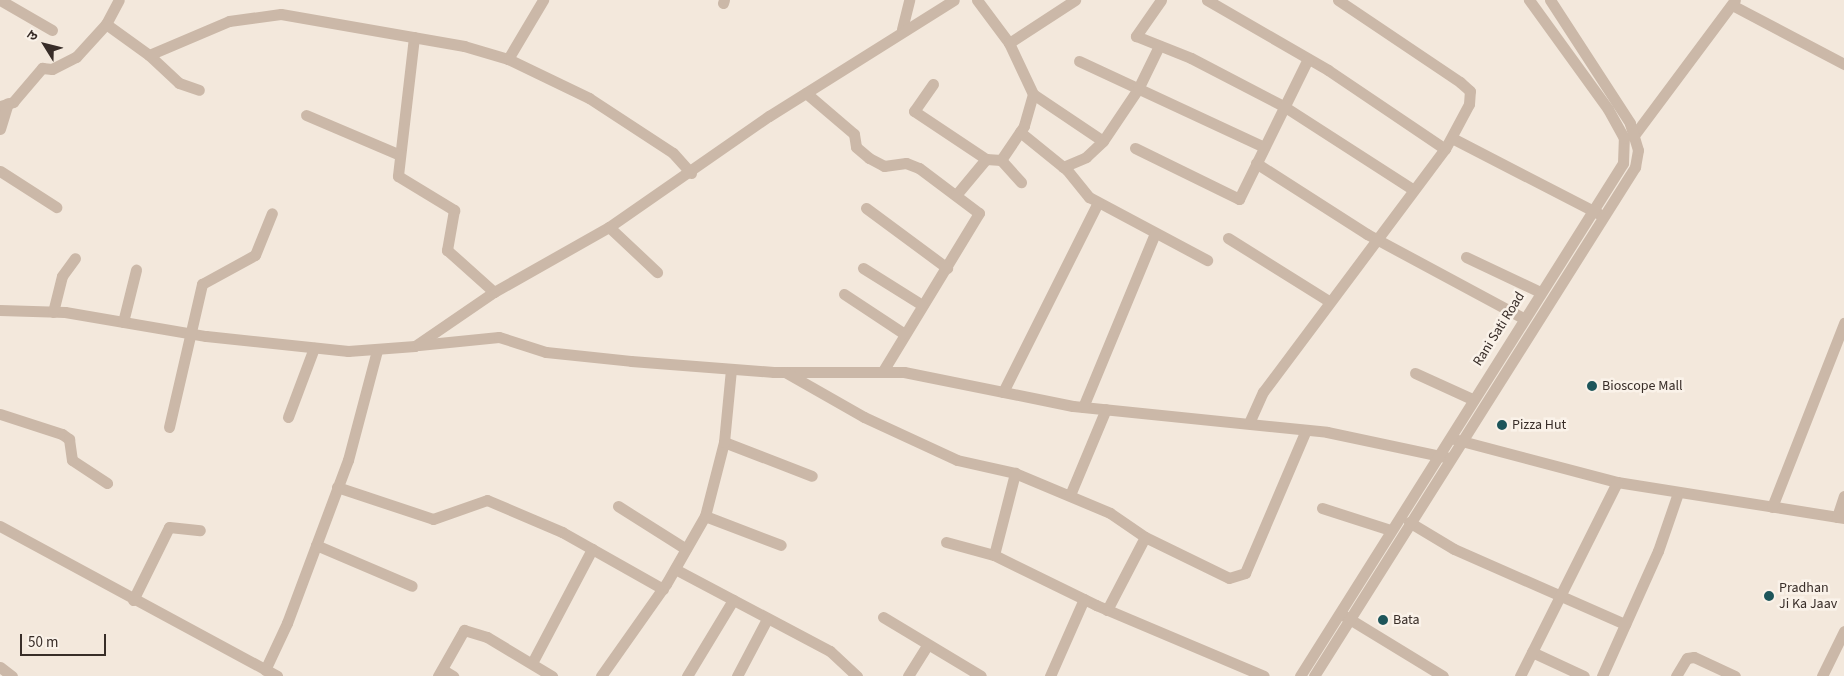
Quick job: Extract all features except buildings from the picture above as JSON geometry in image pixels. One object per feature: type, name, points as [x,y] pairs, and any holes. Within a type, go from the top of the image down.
[{"type":"street","points":[[0,0],[52,30]]},
{"type":"street","points":[[0,130],[4,104],[42,68],[52,68],[76,57],[106,24],[119,0]]},
{"type":"street","points":[[508,59],[543,0]]},
{"type":"street","points":[[902,29],[909,0]]},
{"type":"street","points":[[415,346],[494,292],[609,227],[902,29],[954,0]]},
{"type":"street","points":[[977,0],[1009,43],[1033,94],[1103,141]]},
{"type":"street","points":[[1009,43],[1075,0]]},
{"type":"street","points":[[1161,0],[1136,36],[1282,106],[1414,190]]},
{"type":"street","points":[[1207,0],[1308,59],[1445,149]]},
{"type":"street","points":[[1249,423],[1263,392],[1329,301],[1379,241],[1445,149],[1469,104],[1470,91],[1338,0]]},
{"type":"street","name":"Rani Sati Road","points":[[1300,676],[1344,616],[1390,530],[1623,163],[1626,150],[1608,109],[1529,0]]},
{"type":"street","points":[[1314,676],[1344,616],[1409,522],[1605,218],[1635,167],[1635,134],[1618,102],[1550,0]]},
{"type":"street","points":[[1635,134],[1734,2],[1844,64]]},
{"type":"street","points":[[149,55],[229,21],[281,14],[414,37],[508,59],[589,98],[673,154],[691,173]]},
{"type":"street","points":[[106,24],[149,55],[179,83],[199,90]]},
{"type":"street","points":[[414,37],[398,154],[398,176],[406,185],[454,210],[447,250],[494,292]]},
{"type":"street","points":[[1062,167],[1086,156],[1103,141],[1138,89],[1159,46]]},
{"type":"street","points":[[1135,148],[1235,199],[1242,196],[1282,106],[1308,59]]},
{"type":"street","points":[[1079,61],[1264,147]]},
{"type":"street","points":[[933,84],[914,111],[986,160],[1001,160],[1021,182]]},
{"type":"street","points":[[806,93],[854,134],[856,147],[869,158],[884,166],[906,163],[956,195],[979,213],[947,268],[903,333],[883,371]]},
{"type":"street","points":[[1001,160],[1020,132],[1033,94]]},
{"type":"street","points":[[1608,109],[1618,102]]},
{"type":"street","points":[[306,115],[398,154]]},
{"type":"street","points":[[1020,132],[1062,167],[1098,202],[1208,260]]},
{"type":"street","points":[[1452,138],[1605,218]]},
{"type":"street","points":[[956,195],[986,160]]},
{"type":"street","points":[[1256,163],[1379,241],[1523,318]]},
{"type":"street","points":[[0,171],[56,208]]},
{"type":"street","points":[[1003,392],[1098,202]]},
{"type":"street","points":[[866,208],[947,268]]},
{"type":"street","points":[[169,427],[202,284],[255,255],[272,213]]},
{"type":"street","points":[[609,227],[657,272]]},
{"type":"street","points":[[1083,407],[1155,233]]},
{"type":"street","points":[[1228,238],[1329,301]]},
{"type":"street","points":[[53,312],[62,276],[75,258]]},
{"type":"street","points":[[1466,258],[1540,292]]},
{"type":"street","points":[[863,268],[922,305]]},
{"type":"street","points":[[123,322],[136,270]]},
{"type":"street","points":[[844,294],[903,333]]},
{"type":"street","points":[[0,310],[53,312],[192,334],[314,348],[378,350],[500,338],[546,352],[731,369],[785,372],[883,371],[1083,407],[1306,430],[1449,458]]},
{"type":"street","points":[[1772,507],[1844,324]]},
{"type":"street","points":[[288,417],[314,348]]},
{"type":"street","points":[[265,670],[316,545],[337,487],[378,350]]},
{"type":"street","points":[[601,676],[663,589],[705,516],[724,442],[731,369]]},
{"type":"street","points":[[785,372],[864,417],[957,460],[1015,473],[1070,495],[1110,514],[1145,537],[1210,571],[1229,578],[1241,577],[1306,430]]},
{"type":"street","points":[[1415,373],[1472,399]]},
{"type":"street","points":[[1070,495],[1106,409]]},
{"type":"street","points":[[0,414],[62,434],[68,439],[72,460],[107,483]]},
{"type":"street","points":[[1447,438],[1617,482],[1772,507],[1841,517],[1844,496]]},
{"type":"street","points":[[724,442],[812,476]]},
{"type":"street","points":[[994,555],[1015,473]]},
{"type":"street","points":[[1520,676],[1617,482]]},
{"type":"street","points":[[337,487],[433,519],[488,500],[592,549],[663,589]]},
{"type":"street","points":[[1602,676],[1658,551],[1678,493]]},
{"type":"street","points":[[618,506],[686,549]]},
{"type":"street","points":[[1322,508],[1390,530]]},
{"type":"street","points":[[705,516],[781,545]]},
{"type":"street","points":[[1409,522],[1454,550],[1625,624]]},
{"type":"street","points":[[0,526],[133,600],[277,676]]},
{"type":"street","points":[[133,600],[170,528],[200,530]]},
{"type":"street","points":[[1107,610],[1145,537]]},
{"type":"street","points":[[946,542],[994,555],[1107,610],[1264,676]]},
{"type":"street","points":[[316,545],[412,586]]},
{"type":"street","points":[[532,663],[592,549]]},
{"type":"street","points":[[674,569],[830,652],[849,674]]},
{"type":"street","points":[[1050,676],[1084,599]]},
{"type":"street","points":[[693,674],[733,600]]},
{"type":"street","points":[[1344,616],[1443,676]]},
{"type":"street","points":[[884,617],[927,645],[981,676]]},
{"type":"street","points":[[737,676],[767,619]]},
{"type":"street","points":[[453,676],[440,673],[464,630],[487,637],[552,676]]},
{"type":"street","points":[[1822,676],[1844,631]]},
{"type":"street","points":[[908,676],[927,645]]},
{"type":"street","points":[[1532,652],[1584,676]]},
{"type":"street","points":[[1676,676],[1687,658],[1694,657],[1735,676]]},
{"type":"street","points":[[0,668],[12,676]]},
{"type":"place","name":"Bioscope Mall","points":[[1592,386]]},
{"type":"place","name":"Pizza Hut","points":[[1502,425]]},
{"type":"place","name":"Pradhan Ji Ka Jaav","points":[[1769,596]]},
{"type":"place","name":"Bata","points":[[1383,620]]}]
